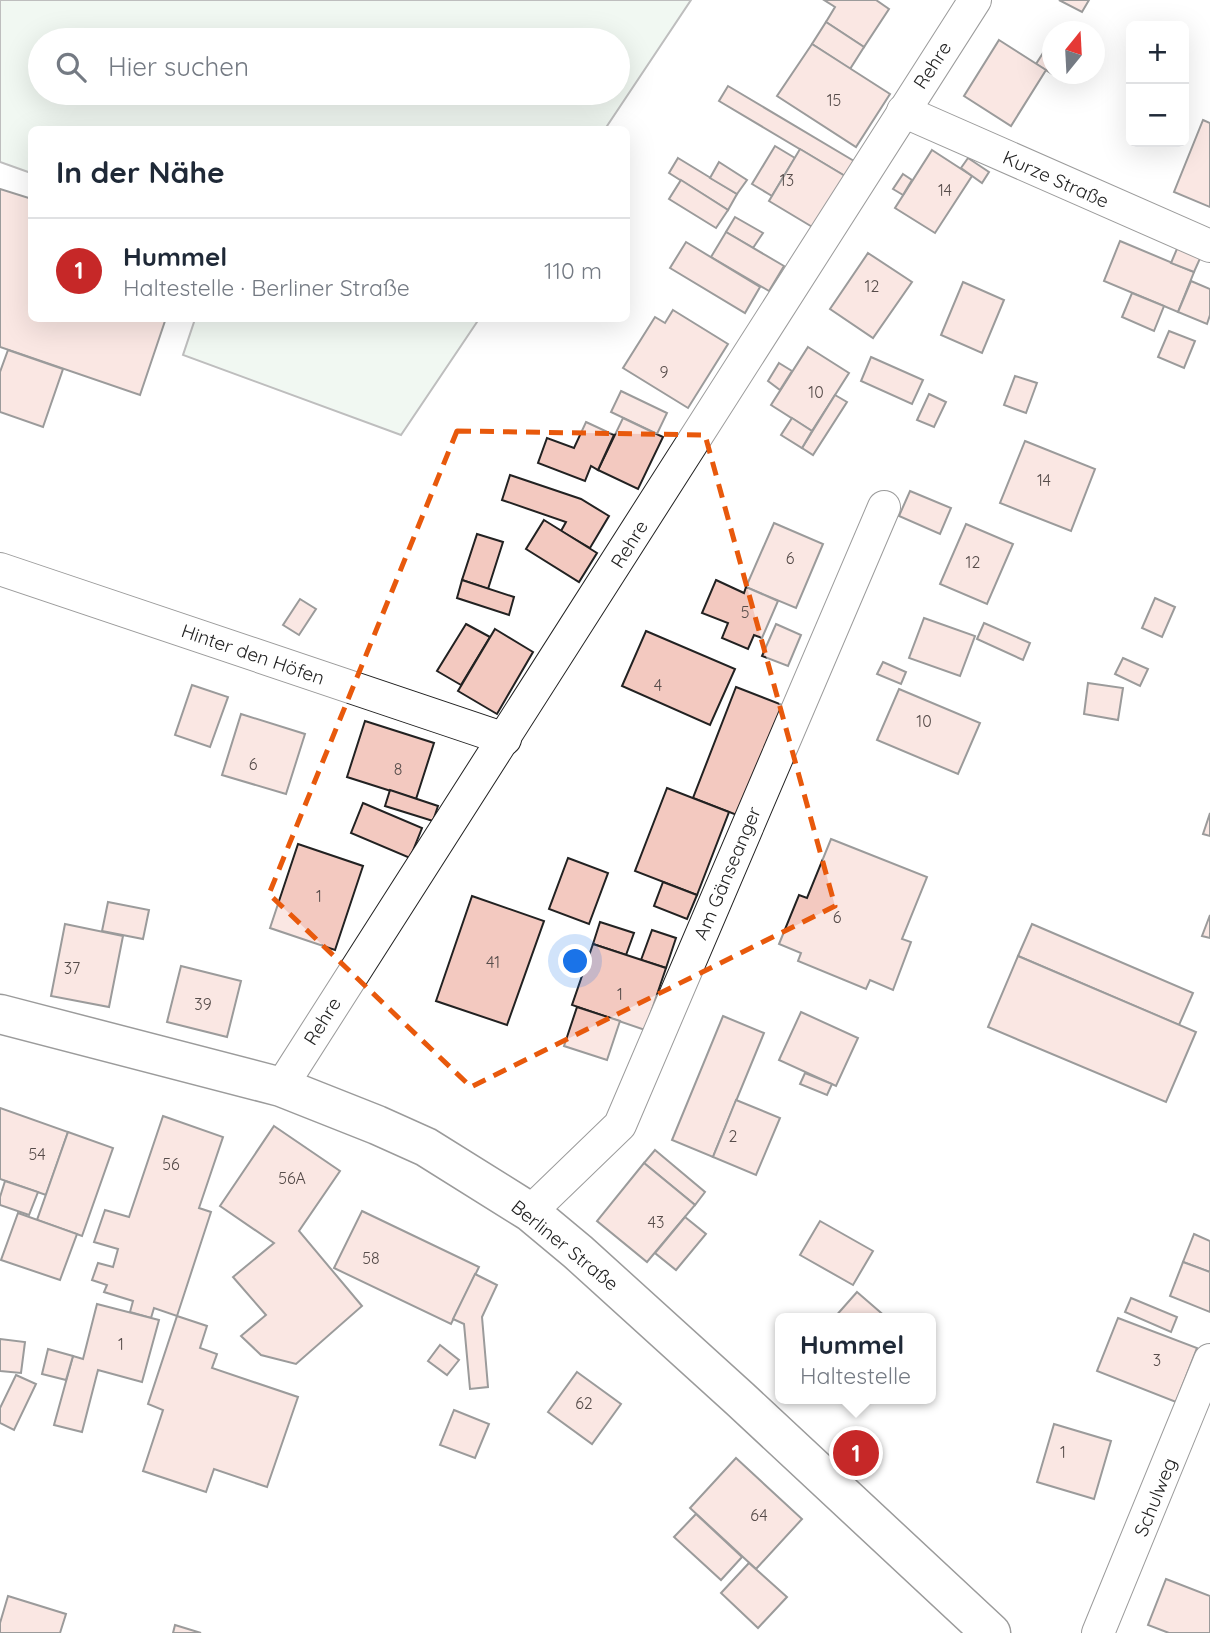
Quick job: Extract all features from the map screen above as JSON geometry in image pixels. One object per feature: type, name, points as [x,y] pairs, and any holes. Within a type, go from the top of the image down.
[{"type":"main road","name":"Berliner Straße","points":[[0,1014],[281,1087],[426,1147],[530,1212],[578,1252],[991,1633]]},
{"type":"street","name":"Rehre","points":[[281,1087],[975,0]]},
{"type":"street","name":"Kurze Straße","points":[[903,111],[1210,246]]},
{"type":"street","name":"Am Gänseanger","points":[[530,1212],[620,1125],[884,507]]},
{"type":"street","name":"Hinter den Höfen","points":[[0,569],[505,739]]},
{"type":"street","name":"Schulweg","points":[[1098,1633],[1210,1360]]},
{"type":"highlighted area","points":[[457,431],[705,435],[835,906],[471,1087],[269,894]]},
{"type":"green space","points":[[0,0],[691,0],[630,92],[630,28],[28,28],[28,105],[621,105],[607,126],[28,126],[28,172],[0,162]]},
{"type":"green space","points":[[194,322],[477,322],[401,435],[183,355]]},
{"type":"building","points":[[824,0],[876,0],[889,9],[864,47],[826,22],[835,7]]},
{"type":"building","points":[[1059,0],[1089,0],[1082,12]]},
{"type":"building","points":[[826,22],[864,47],[850,69],[812,44]]},
{"type":"building","points":[[999,40],[1042,67],[1042,76],[1011,126],[964,96]]},
{"type":"building","points":[[812,44],[890,94],[856,147],[777,96]]},
{"type":"building","points":[[1042,55],[1042,68],[1036,64]]},
{"type":"building","points":[[728,86],[854,161],[845,176],[719,101]]},
{"type":"building","points":[[1203,120],[1210,123],[1210,207],[1174,192]]},
{"type":"building","points":[[775,146],[795,158],[772,196],[752,184]]},
{"type":"building","points":[[800,149],[845,176],[814,228],[769,201]]},
{"type":"building","points":[[932,150],[972,176],[935,233],[895,208]]},
{"type":"building","points":[[678,158],[737,194],[728,210],[669,173]]},
{"type":"building","points":[[968,158],[989,172],[982,183],[961,168]]},
{"type":"building","points":[[719,162],[747,180],[737,194],[710,178]]},
{"type":"building","points":[[903,174],[912,180],[903,195],[893,189]]},
{"type":"building","points":[[681,180],[728,210],[716,228],[669,199]]},
{"type":"building","points":[[0,189],[28,198],[28,322],[165,322],[140,395],[0,347]]},
{"type":"building","points":[[735,217],[763,233],[753,248],[726,232]]},
{"type":"building","points":[[726,232],[784,266],[769,291],[711,257]]},
{"type":"building","points":[[1120,241],[1194,272],[1178,312],[1104,281]]},
{"type":"building","points":[[686,242],[760,287],[745,313],[670,268]]},
{"type":"building","points":[[1179,244],[1202,254],[1194,272],[1171,263]]},
{"type":"building","points":[[868,253],[912,282],[873,338],[830,309]]},
{"type":"building","points":[[1191,281],[1210,289],[1210,315],[1207,324],[1178,312]]},
{"type":"building","points":[[963,282],[1004,300],[982,353],[941,335]]},
{"type":"building","points":[[1132,293],[1164,306],[1154,331],[1122,317]]},
{"type":"building","points":[[673,310],[728,344],[688,408],[623,368],[655,317],[665,323]]},
{"type":"building","points":[[1169,331],[1195,341],[1184,368],[1158,357]]},
{"type":"building","points":[[808,347],[849,373],[812,431],[771,405]]},
{"type":"building","points":[[8,350],[63,369],[43,427],[0,412],[0,372]]},
{"type":"building","points":[[871,357],[923,380],[912,404],[861,381]]},
{"type":"building","points":[[779,363],[792,371],[780,390],[768,381]]},
{"type":"building","points":[[1015,376],[1037,383],[1026,413],[1004,405]]},
{"type":"building","points":[[621,391],[667,413],[657,434],[611,412]]},
{"type":"building","points":[[929,394],[946,402],[934,427],[917,420]]},
{"type":"building","points":[[835,395],[847,402],[813,455],[802,448]]},
{"type":"building","points":[[623,418],[663,437],[638,489],[598,470]]},
{"type":"building","points":[[792,418],[812,431],[802,448],[781,435]]},
{"type":"building","points":[[586,422],[614,435],[598,470],[591,466],[585,481],[538,463],[547,438],[574,448]]},
{"type":"building","points":[[1025,441],[1095,469],[1071,531],[1000,503]]},
{"type":"building","points":[[510,475],[581,499],[609,516],[590,548],[561,531],[566,522],[502,500]]},
{"type":"building","points":[[910,491],[951,508],[940,534],[899,516]]},
{"type":"building","points":[[544,520],[597,553],[579,582],[526,549]]},
{"type":"building","points":[[774,523],[823,544],[796,608],[746,587]]},
{"type":"building","points":[[966,524],[1013,544],[987,604],[940,584]]},
{"type":"building","points":[[477,534],[503,542],[488,589],[462,580]]},
{"type":"building","points":[[462,580],[514,597],[509,615],[457,598]]},
{"type":"building","points":[[716,580],[744,593],[746,587],[778,601],[762,638],[754,635],[748,649],[722,638],[728,623],[702,613]]},
{"type":"building","points":[[1155,598],[1175,607],[1162,637],[1142,628]]},
{"type":"building","points":[[300,599],[316,609],[299,635],[283,625]]},
{"type":"building","points":[[924,618],[975,636],[960,676],[909,658]]},
{"type":"building","points":[[984,623],[1030,643],[1023,660],[977,639]]},
{"type":"building","points":[[466,624],[490,637],[461,685],[437,671]]},
{"type":"building","points":[[776,624],[801,635],[788,666],[762,656]]},
{"type":"building","points":[[495,629],[533,652],[497,714],[458,691]]},
{"type":"building","points":[[646,631],[735,669],[710,725],[622,686]]},
{"type":"building","points":[[1123,658],[1148,669],[1140,686],[1115,674]]},
{"type":"building","points":[[883,662],[906,672],[901,684],[877,674]]},
{"type":"building","points":[[1088,683],[1123,688],[1118,720],[1084,714]]},
{"type":"building","points":[[192,685],[228,697],[210,747],[175,735]]},
{"type":"building","points":[[736,687],[785,706],[742,817],[693,798]]},
{"type":"building","points":[[899,689],[980,723],[958,774],[877,740]]},
{"type":"building","points":[[241,714],[305,734],[286,794],[222,775]]},
{"type":"building","points":[[365,721],[434,743],[416,799],[347,777]]},
{"type":"building","points":[[667,788],[729,812],[697,895],[635,871]]},
{"type":"building","points":[[390,790],[438,806],[433,821],[385,806]]},
{"type":"building","points":[[363,803],[422,828],[410,858],[351,833]]},
{"type":"building","points":[[1210,813],[1210,836],[1203,834]]},
{"type":"building","points":[[831,839],[927,877],[902,939],[911,942],[893,990],[870,980],[866,989],[798,961],[801,953],[779,944],[799,895],[807,898]]},
{"type":"building","points":[[298,844],[363,866],[335,950],[270,928]]},
{"type":"building","points":[[568,858],[608,873],[589,924],[549,909]]},
{"type":"building","points":[[663,882],[697,895],[687,919],[654,906]]},
{"type":"building","points":[[472,896],[544,921],[507,1025],[436,1001]]},
{"type":"building","points":[[108,902],[149,910],[143,939],[102,931]]},
{"type":"building","points":[[1210,915],[1210,938],[1202,936]]},
{"type":"building","points":[[600,922],[634,933],[626,955],[593,944]]},
{"type":"building","points":[[65,924],[123,936],[109,1007],[51,996]]},
{"type":"building","points":[[1032,924],[1193,993],[1179,1025],[1018,956]]},
{"type":"building","points":[[652,930],[676,938],[666,968],[641,960]]},
{"type":"building","points":[[593,944],[666,968],[645,1030],[572,1005]]},
{"type":"building","points":[[1018,956],[1196,1032],[1166,1102],[988,1027]]},
{"type":"building","points":[[181,966],[241,981],[227,1037],[167,1022]]},
{"type":"building","points":[[577,1007],[620,1021],[607,1060],[564,1046]]},
{"type":"building","points":[[801,1012],[858,1038],[836,1086],[779,1060]]},
{"type":"building","points":[[723,1016],[764,1033],[713,1157],[672,1140]]},
{"type":"building","points":[[805,1073],[832,1084],[827,1095],[800,1084]]},
{"type":"building","points":[[736,1100],[780,1118],[756,1175],[713,1157]]},
{"type":"building","points":[[0,1108],[68,1132],[46,1195],[0,1179]]},
{"type":"building","points":[[163,1116],[223,1137],[199,1208],[211,1212],[177,1316],[154,1308],[151,1318],[130,1312],[133,1301],[104,1292],[107,1285],[92,1280],[98,1263],[113,1267],[118,1249],[94,1242],[105,1210],[129,1217]]},
{"type":"building","points":[[274,1126],[340,1171],[299,1231],[362,1306],[296,1364],[261,1355],[241,1336],[266,1315],[233,1277],[274,1243],[220,1206]]},
{"type":"building","points":[[68,1132],[113,1148],[82,1236],[37,1220]]},
{"type":"building","points":[[655,1150],[705,1192],[695,1205],[644,1163]]},
{"type":"building","points":[[644,1163],[695,1205],[647,1262],[597,1221]]},
{"type":"building","points":[[5,1181],[38,1192],[29,1215],[0,1205]]},
{"type":"building","points":[[362,1211],[479,1267],[451,1324],[334,1268]]},
{"type":"building","points":[[18,1213],[77,1234],[60,1280],[1,1260]]},
{"type":"building","points":[[685,1217],[706,1234],[676,1270],[655,1253]]},
{"type":"building","points":[[820,1221],[873,1251],[853,1285],[800,1255]]},
{"type":"building","points":[[1194,1234],[1210,1241],[1210,1272],[1183,1262]]},
{"type":"building","points":[[1183,1262],[1210,1272],[1210,1312],[1170,1296]]},
{"type":"building","points":[[475,1274],[497,1285],[482,1317],[488,1387],[470,1389],[464,1324],[453,1319]]},
{"type":"building","points":[[857,1292],[881,1313],[838,1313]]},
{"type":"building","points":[[1131,1298],[1177,1317],[1171,1332],[1125,1312]]},
{"type":"building","points":[[97,1304],[159,1320],[142,1382],[98,1370],[82,1432],[54,1425],[73,1356],[83,1359]]},
{"type":"building","points":[[177,1316],[207,1326],[200,1348],[217,1354],[212,1368],[298,1397],[267,1487],[214,1469],[206,1492],[143,1471],[163,1410],[148,1404]]},
{"type":"building","points":[[1118,1318],[1197,1348],[1176,1402],[1097,1371]]},
{"type":"building","points":[[0,1339],[25,1342],[21,1373],[0,1371]]},
{"type":"building","points":[[440,1345],[459,1360],[447,1375],[428,1361]]},
{"type":"building","points":[[48,1349],[73,1356],[66,1380],[42,1374]]},
{"type":"building","points":[[577,1372],[621,1404],[592,1444],[548,1412]]},
{"type":"building","points":[[16,1375],[36,1384],[14,1430],[0,1423],[0,1408]]},
{"type":"building","points":[[454,1410],[489,1424],[475,1458],[440,1445]]},
{"type":"building","points":[[1054,1424],[1111,1441],[1094,1499],[1037,1482]]},
{"type":"building","points":[[736,1458],[802,1519],[756,1569],[690,1508]]},
{"type":"building","points":[[696,1514],[742,1557],[721,1580],[674,1537]]},
{"type":"building","points":[[749,1563],[787,1597],[758,1628],[721,1593]]},
{"type":"building","points":[[1166,1579],[1210,1596],[1210,1633],[1169,1633],[1148,1625]]},
{"type":"building","points":[[8,1596],[66,1614],[60,1633],[0,1633],[0,1623]]},
{"type":"building","points":[[175,1625],[201,1633],[173,1633]]},
{"type":"place","name":"Hummel","points":[[856,1453]]}]
